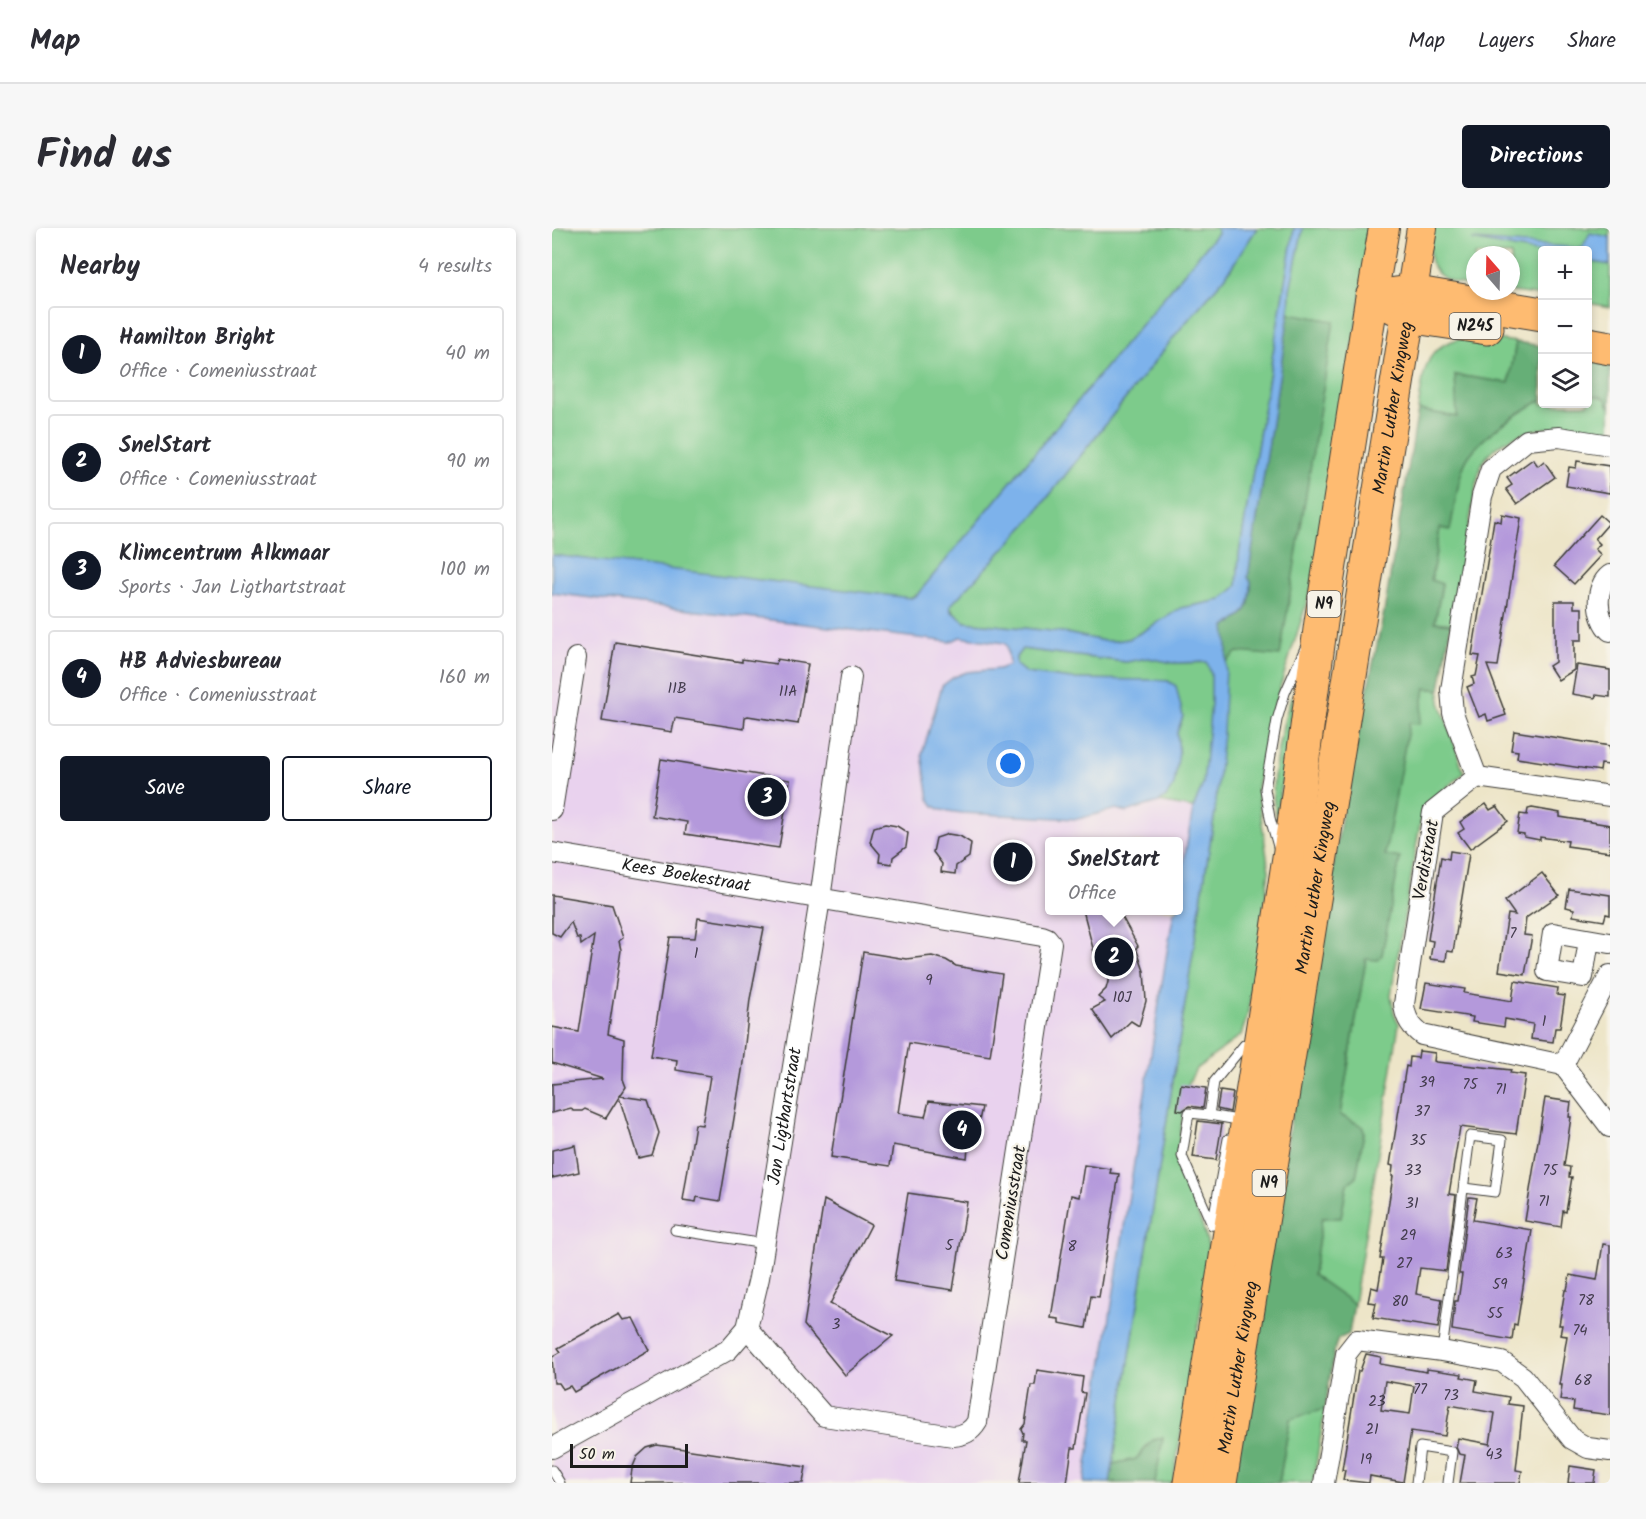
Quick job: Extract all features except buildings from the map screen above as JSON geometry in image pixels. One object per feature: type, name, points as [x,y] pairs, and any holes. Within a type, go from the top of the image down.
[{"type":"highway","name":"N245","points":[[1372,297],[1538,336]]},
{"type":"highway","name":"Martin Luther Kingweg","points":[[1190,1483],[1268,994],[1321,622],[1372,297]]},
{"type":"highway","name":"N245","points":[[1409,304],[1538,314]]},
{"type":"highway","name":"Martin Luther Kingweg","points":[[1220,1483],[1409,304]]},
{"type":"highway","points":[[1592,322],[1610,325]]},
{"type":"highway","points":[[1592,345],[1610,348]]},
{"type":"highway","name":"N9","points":[[1243,1056],[1268,994]]},
{"type":"highway","name":"N9","points":[[1212,1225],[1222,1281]]},
{"type":"main road","name":"N9","points":[[1372,297],[1384,228]]},
{"type":"main road","name":"N9","points":[[1409,304],[1422,228]]},
{"type":"street","points":[[1610,445],[1559,437],[1527,440],[1491,469],[1482,496],[1451,690],[1453,713],[1477,777],[1610,796]]},
{"type":"street","points":[[1610,575],[1604,579],[1600,592],[1600,615],[1610,631]]},
{"type":"street","points":[[552,810],[576,658]]},
{"type":"street","name":"Jan Ligthartstraat","points":[[552,1448],[728,1350],[747,1328],[754,1306],[765,1244],[820,899],[851,677]]},
{"type":"street","name":"Verdistraat","points":[[1477,777],[1433,812],[1404,1004],[1405,1014],[1414,1029],[1422,1035],[1563,1065]]},
{"type":"street","name":"Kees Boekestraat","points":[[552,853],[820,899]]},
{"type":"street","name":"Comeniusstraat","points":[[747,1328],[824,1416],[953,1436],[968,1433],[977,1422],[1051,943],[1042,936],[820,899]]},
{"type":"street","points":[[1589,940],[1610,943]]},
{"type":"street","points":[[1610,975],[1563,1065],[1610,1126]]},
{"type":"street","points":[[1324,1483],[1346,1354],[1357,1340],[1442,1351],[1502,1362],[1524,1377],[1572,1439],[1588,1448],[1610,1451]]},
{"type":"lane","name":"N9","points":[[1212,1225],[1182,1156],[1190,1113],[1209,1115],[1214,1082],[1243,1056]]},
{"type":"lane","name":"N9","points":[[1212,1225],[1234,1109]]},
{"type":"lane","points":[[1209,1115],[1232,1119]]},
{"type":"lane","points":[[1442,1351],[1470,1136],[1502,1140],[1495,1192],[1464,1188]]},
{"type":"lane","points":[[675,1230],[765,1244]]},
{"type":"lane","points":[[1416,1483],[1420,1447],[1452,1452],[1448,1483]]},
{"type":"lane","points":[[552,1470],[560,1483]]},
{"type":"shaded area","points":[[552,576],[1220,647],[1183,907],[1183,837],[1045,837],[1045,915],[1182,915],[1101,1483],[552,1483]]},
{"type":"green space","points":[[552,228],[1216,228],[1218,232],[917,595],[906,599],[552,555]]},
{"type":"green space","points":[[1257,228],[1294,228],[1239,555],[1237,586],[1221,600],[1181,608],[1129,639],[1115,641],[1104,641],[1061,632],[965,622],[958,617],[950,606],[1026,525],[1181,328],[1225,277]]},
{"type":"green space","points":[[1303,228],[1371,228],[1320,561],[1270,719],[1257,788],[1269,871],[1247,1017],[1241,1035],[1196,1069],[1188,1084],[1176,1161],[1203,1227],[1209,1258],[1173,1483],[1155,1483],[1162,1438],[1147,1445],[1136,1459],[1113,1464],[1215,812],[1159,802],[1166,797],[1179,752],[1177,733],[1183,716],[1168,681],[1071,679],[1026,673],[1016,665],[1016,657],[1022,649],[1126,662],[1148,658],[1174,663],[1226,662],[1333,321],[1289,313],[1290,289]]},
{"type":"green space","points":[[1432,228],[1610,228],[1610,307],[1592,304],[1592,246],[1538,246],[1538,295],[1520,293],[1520,246],[1466,246],[1466,285],[1447,279],[1436,271],[1430,257]]},
{"type":"green space","points":[[1289,313],[1334,321],[1280,656],[1237,652],[1226,662],[1225,626],[1239,618],[1249,603],[1251,582],[1248,577]]},
{"type":"green space","points":[[1474,336],[1516,342],[1509,383],[1455,375],[1458,417],[1418,410],[1425,369],[1436,351],[1457,339]]},
{"type":"green space","points":[[1516,342],[1538,345],[1538,402],[1487,436],[1469,455],[1459,480],[1450,530],[1440,528],[1431,580],[1442,584],[1435,622],[1451,624],[1440,690],[1425,688],[1419,724],[1409,723],[1385,855],[1400,858],[1382,955],[1378,960],[1366,959],[1340,1115],[1362,1126],[1364,1132],[1356,1177],[1347,1184],[1341,1218],[1322,1218],[1313,1275],[1354,1304],[1349,1334],[1338,1339],[1335,1347],[1325,1409],[1290,1419],[1279,1483],[1230,1483],[1346,790],[1384,612],[1418,410],[1457,417],[1455,375],[1509,383]]},
{"type":"green space","points":[[1592,354],[1610,357],[1610,408],[1604,397],[1592,396]]},
{"type":"green space","points":[[1592,396],[1604,397],[1610,408],[1610,439],[1546,428],[1511,438],[1495,448],[1483,462],[1477,481],[1451,624],[1435,622],[1442,584],[1431,581],[1440,528],[1450,529],[1464,465],[1469,455],[1487,436],[1538,402],[1538,408],[1592,408]]},
{"type":"green space","points":[[1425,688],[1440,690],[1440,702],[1464,773],[1423,807],[1391,995],[1394,1013],[1399,1024],[1354,1304],[1313,1275],[1322,1218],[1341,1217],[1347,1184],[1356,1177],[1364,1132],[1362,1126],[1340,1115],[1366,959],[1399,858],[1384,855],[1409,722],[1419,723]]},
{"type":"green space","points":[[1291,697],[1294,697],[1277,816],[1273,790],[1276,757]]},
{"type":"green space","points":[[1325,1409],[1313,1483],[1279,1483],[1290,1418]]},
{"type":"green space","points":[[1163,1438],[1155,1483],[1110,1483],[1113,1464],[1136,1459],[1153,1440]]},
{"type":"water","points":[[1216,228],[1257,228],[1225,277],[1181,328],[1026,525],[950,606],[951,611],[965,622],[1061,632],[1104,641],[1115,641],[1129,639],[1181,608],[1221,600],[1237,586],[1239,555],[1294,228],[1303,228],[1290,289],[1289,313],[1248,577],[1251,582],[1249,603],[1243,614],[1225,626],[1227,646],[1223,734],[1215,811],[1110,1483],[1084,1483],[1173,915],[1183,915],[1183,865],[1193,809],[1203,784],[1211,703],[1211,674],[1207,662],[1174,663],[1148,658],[1126,662],[1022,649],[1016,657],[1016,665],[1026,673],[1071,679],[1168,681],[1176,686],[1183,716],[1177,733],[1179,752],[1174,785],[1166,797],[1159,802],[1126,812],[1116,809],[1078,819],[941,810],[929,799],[922,754],[942,686],[954,677],[967,672],[999,669],[1009,665],[1007,646],[1004,643],[960,637],[950,642],[552,593],[552,555],[911,598],[917,595],[1218,232]]},
{"type":"water","points":[[1590,233],[1610,237],[1610,265],[1592,262],[1592,246],[1583,246]]},
{"type":"water","points":[[1472,240],[1554,246],[1538,246],[1538,252],[1520,249],[1520,246],[1504,246]]},
{"type":"place","name":"Klimcentrum Alkmaar","points":[[767,797]]},
{"type":"place","name":"Hamilton Bright","points":[[1013,862]]},
{"type":"place","name":"SnelStart","points":[[1114,957]]},
{"type":"place","name":"HB Adviesbureau","points":[[962,1130]]}]
